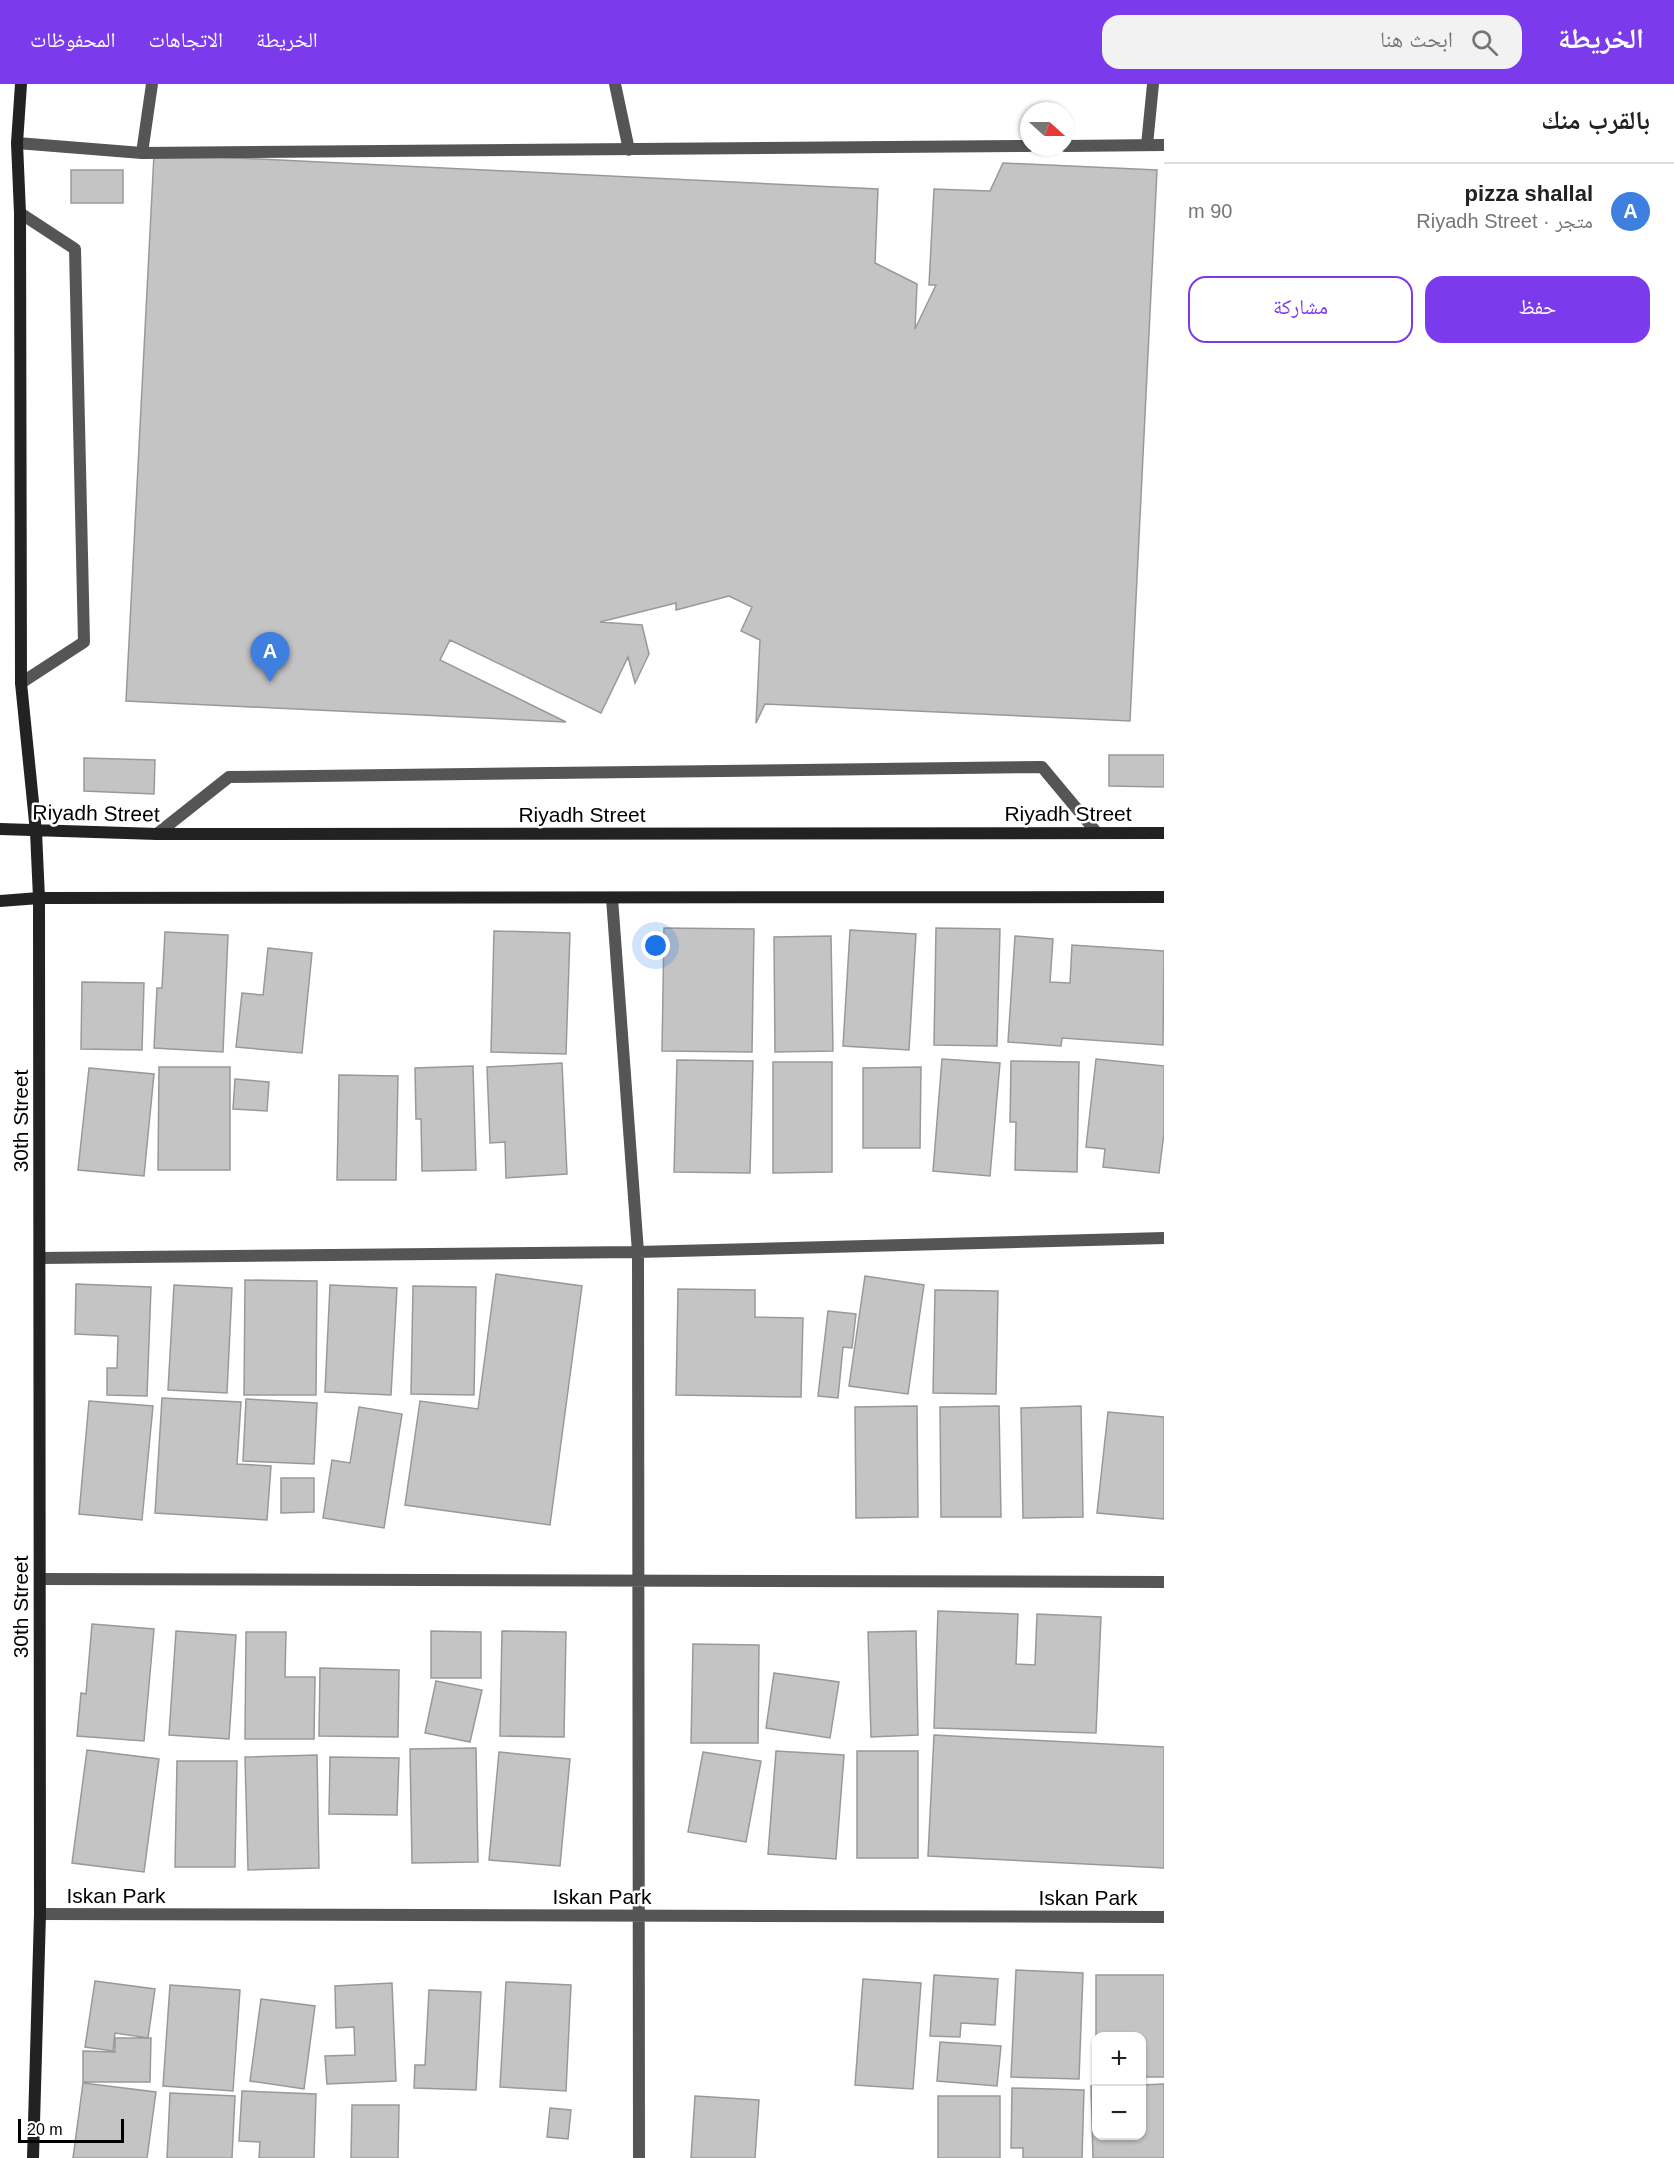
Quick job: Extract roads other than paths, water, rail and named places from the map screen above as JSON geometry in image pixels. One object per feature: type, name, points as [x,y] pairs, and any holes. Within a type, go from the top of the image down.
[{"type":"main road","name":"30th Street","points":[[21,84],[17,142],[20,213],[21,683],[36,832],[39,898],[40,1914],[33,2158]]},
{"type":"main road","name":"Riyadh Street","points":[[0,829],[36,832],[157,834],[1164,833]]},
{"type":"main road","points":[[0,901],[39,898],[1164,897]]},
{"type":"street","points":[[142,153],[152,84]]},
{"type":"street","points":[[615,84],[629,150]]},
{"type":"street","points":[[1146,146],[1153,84]]},
{"type":"street","points":[[17,142],[142,153],[1020,146]]},
{"type":"street","points":[[1074,146],[1164,145]]},
{"type":"street","points":[[20,213],[75,249],[84,642],[21,683]]},
{"type":"street","points":[[157,834],[229,777],[1042,767],[1097,833]]},
{"type":"street","points":[[612,898],[638,1252],[639,2158]]},
{"type":"street","points":[[40,1258],[638,1252],[1164,1238]]},
{"type":"street","points":[[40,1579],[1164,1582]]},
{"type":"street","name":"Iskan Park","points":[[40,1914],[1164,1917]]},
{"type":"place","name":"pizza shallal","points":[[270,682]]}]
